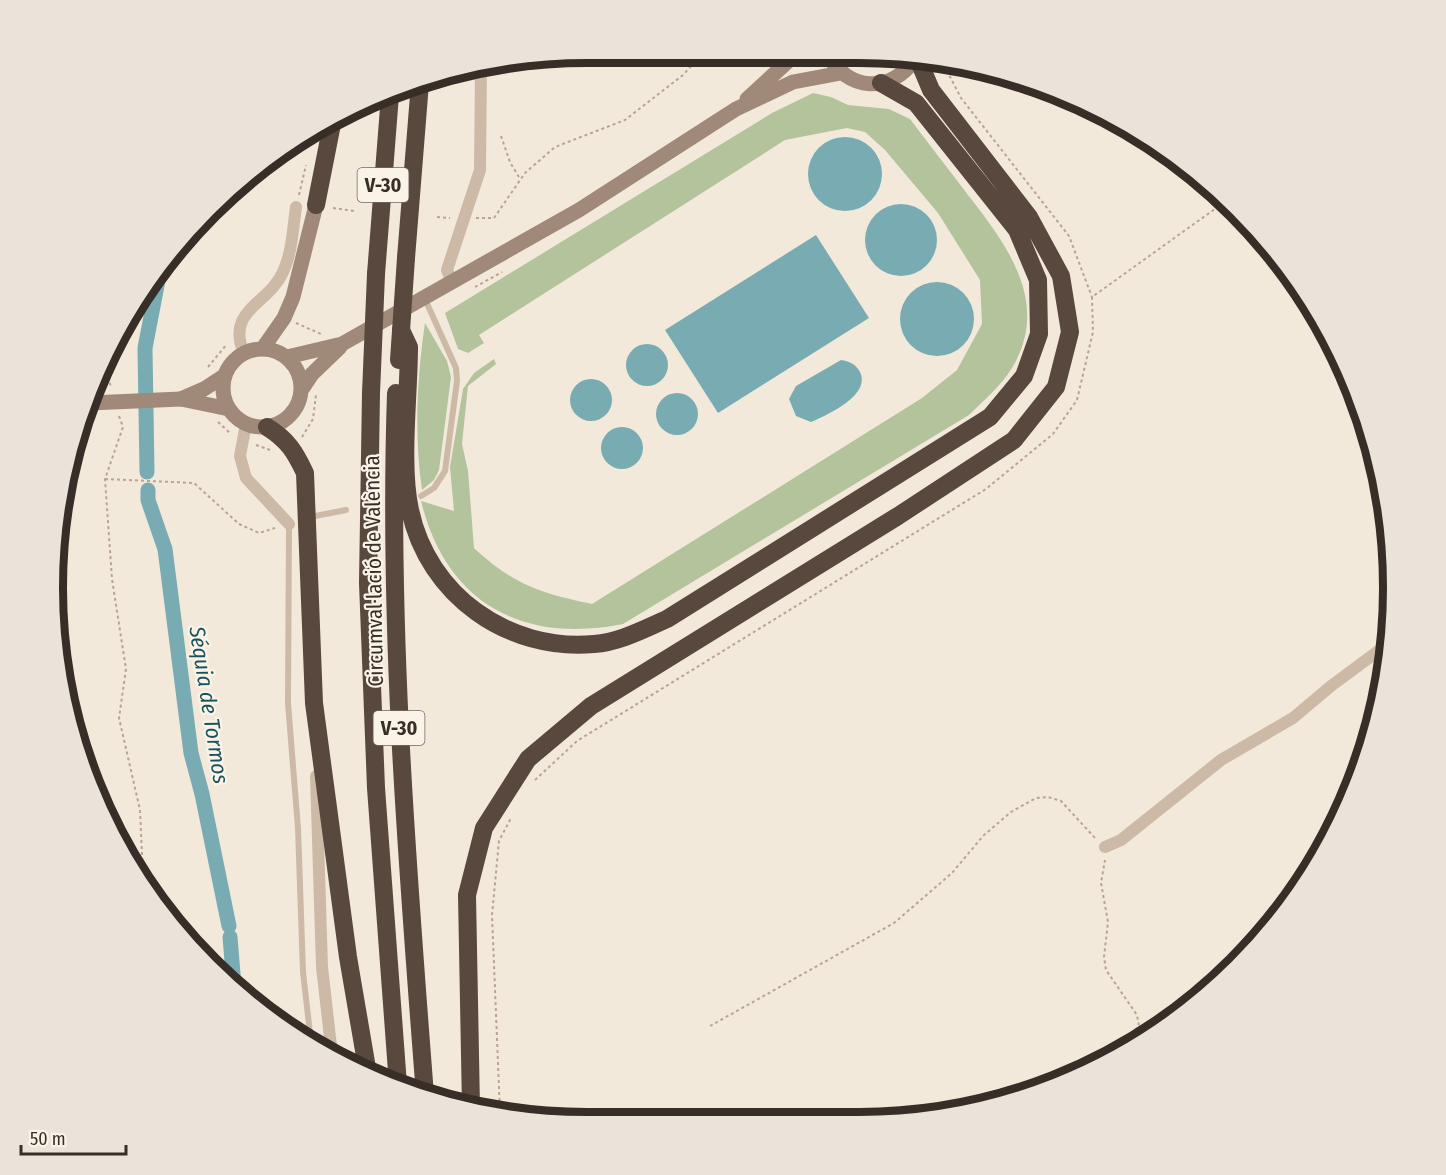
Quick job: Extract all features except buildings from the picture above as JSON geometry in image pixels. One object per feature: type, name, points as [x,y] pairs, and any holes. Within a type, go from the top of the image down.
[{"type":"highway","points":[[471,1099],[467,895],[484,828],[528,759],[591,706],[898,516],[1014,440],[1056,387],[1070,332],[1061,276],[1029,217],[931,90],[920,66]]},
{"type":"highway","points":[[404,361],[410,510],[422,549],[444,584],[475,612],[510,633],[556,645],[595,644],[616,639],[667,619],[990,417],[1024,376],[1039,334],[1038,280],[1017,230],[916,103],[881,83]]},
{"type":"highway","name":"Circumval·lació de València","points":[[419,91],[401,330],[404,361],[393,475],[401,778],[424,1086]]},
{"type":"highway","name":"Circumval·lació de València","points":[[389,102],[376,274],[371,393],[368,583],[375,788],[397,1076]]},
{"type":"highway","points":[[316,205],[331,130]]},
{"type":"highway","points":[[267,428],[283,437],[293,447],[305,473],[314,703],[348,957],[366,1063]]},
{"type":"main road","points":[[736,110],[786,63]]},
{"type":"main road","points":[[834,63],[841,73],[867,84],[881,83],[900,76],[910,66]]},
{"type":"main road","points":[[287,357],[342,344],[579,210],[736,110],[793,82],[841,73]]},
{"type":"main road","points":[[263,348],[284,318],[293,297],[316,205]]},
{"type":"main road","points":[[224,375],[224,399],[229,410],[246,424],[267,428],[288,419],[310,388],[312,374],[342,344]]},
{"type":"main road","points":[[181,399],[204,389],[224,375],[236,358],[241,345],[276,351],[287,357],[310,388]]},
{"type":"main road","points":[[97,403],[181,399],[229,410]]},
{"type":"street","points":[[452,283],[447,270],[480,170],[481,74]]},
{"type":"street","points":[[241,345],[239,325],[274,287],[285,269],[296,207]]},
{"type":"street","points":[[246,424],[240,456],[246,478],[289,524]]},
{"type":"street","points":[[1105,847],[1120,840],[1221,760],[1293,718],[1331,686],[1379,651]]},
{"type":"street","points":[[314,703],[322,966],[331,1045]]},
{"type":"lane","points":[[421,496],[434,488],[445,471],[457,381],[456,368],[425,298]]},
{"type":"lane","points":[[307,517],[346,510]]},
{"type":"lane","points":[[289,524],[288,703],[298,828],[303,972],[310,1033]]},
{"type":"path","points":[[465,218],[494,218],[520,180],[555,147],[626,120],[683,75],[694,63]]},
{"type":"path","points":[[947,70],[961,98],[1069,236],[1092,297]]},
{"type":"path","points":[[501,136],[510,162],[520,180]]},
{"type":"path","points":[[316,205],[354,211]]},
{"type":"path","points":[[466,292],[506,270]]},
{"type":"path","points":[[284,318],[326,334]]},
{"type":"path","points":[[205,371],[224,345],[241,345]]},
{"type":"path","points":[[109,375],[114,396]]},
{"type":"path","points":[[213,417],[228,432],[243,440],[284,453],[293,447],[313,419],[310,388]]},
{"type":"path","points":[[117,406],[123,427],[105,479],[112,579],[126,669],[119,718],[140,810],[142,865]]},
{"type":"path","points":[[105,479],[194,483],[239,524],[249,529],[259,533],[289,524]]},
{"type":"path","points":[[710,1026],[894,923],[952,873],[983,837],[1011,813],[1036,798],[1048,797],[1061,801],[1105,847],[1101,883],[1108,922],[1104,957],[1106,970],[1137,1015],[1139,1026],[1124,1040]]},
{"type":"path","points":[[495,989],[500,1105]]},
{"type":"green space","points":[[813,93],[831,97],[848,105],[889,109],[910,119],[997,234],[1019,276],[1026,298],[1027,321],[1023,344],[1008,375],[969,415],[623,624],[586,629],[552,628],[521,621],[493,608],[469,590],[449,566],[433,536],[421,501],[454,511],[450,467],[463,389],[474,373],[494,359],[496,364],[468,386],[462,444],[468,471],[474,548],[502,571],[528,586],[592,604],[922,398],[957,370],[982,324],[980,280],[938,213],[885,150],[865,132],[847,128],[785,140],[479,335],[484,343],[468,353],[458,349],[445,313],[772,113]]},
{"type":"green space","points":[[425,323],[447,361],[451,377],[439,470],[434,480],[422,490],[418,449],[418,406]]},
{"type":"water","points":[[845,137],[859,140],[871,148],[879,160],[882,174],[879,188],[871,200],[859,208],[845,211],[831,208],[819,200],[811,188],[808,174],[811,160],[819,148],[831,140]]},
{"type":"water","points":[[908,204],[927,214],[935,226],[937,240],[935,254],[927,266],[915,274],[894,276],[875,266],[867,254],[865,233],[875,214],[887,206]]},
{"type":"water","points":[[816,235],[869,318],[718,413],[665,330]]},
{"type":"water","points":[[937,282],[951,285],[963,293],[971,305],[974,319],[971,333],[963,345],[951,353],[937,356],[923,353],[911,345],[903,333],[900,319],[903,305],[911,293],[923,285]]},
{"type":"water","points":[[647,344],[662,350],[668,365],[662,380],[647,386],[632,380],[626,365],[632,350]]},
{"type":"water","points":[[841,360],[852,363],[860,372],[862,380],[860,388],[854,396],[837,409],[811,422],[796,416],[789,399],[796,386]]},
{"type":"water","points":[[591,379],[606,385],[612,400],[606,415],[591,421],[576,415],[570,400],[576,385]]},
{"type":"water","points":[[677,393],[692,399],[698,414],[692,429],[677,435],[662,429],[656,414],[662,399]]},
{"type":"water","points":[[622,427],[637,433],[643,448],[637,463],[622,469],[607,463],[601,448],[607,433]]},
{"type":"waterway","name":"Séquia de Tormos","points":[[147,472],[145,348],[156,288]]},
{"type":"waterway","name":"Séquia de Tormos","points":[[148,490],[148,500],[165,549],[191,753],[202,794],[229,926]]},
{"type":"waterway","name":"Séquia de Tormos","points":[[230,937],[233,973]]}]
